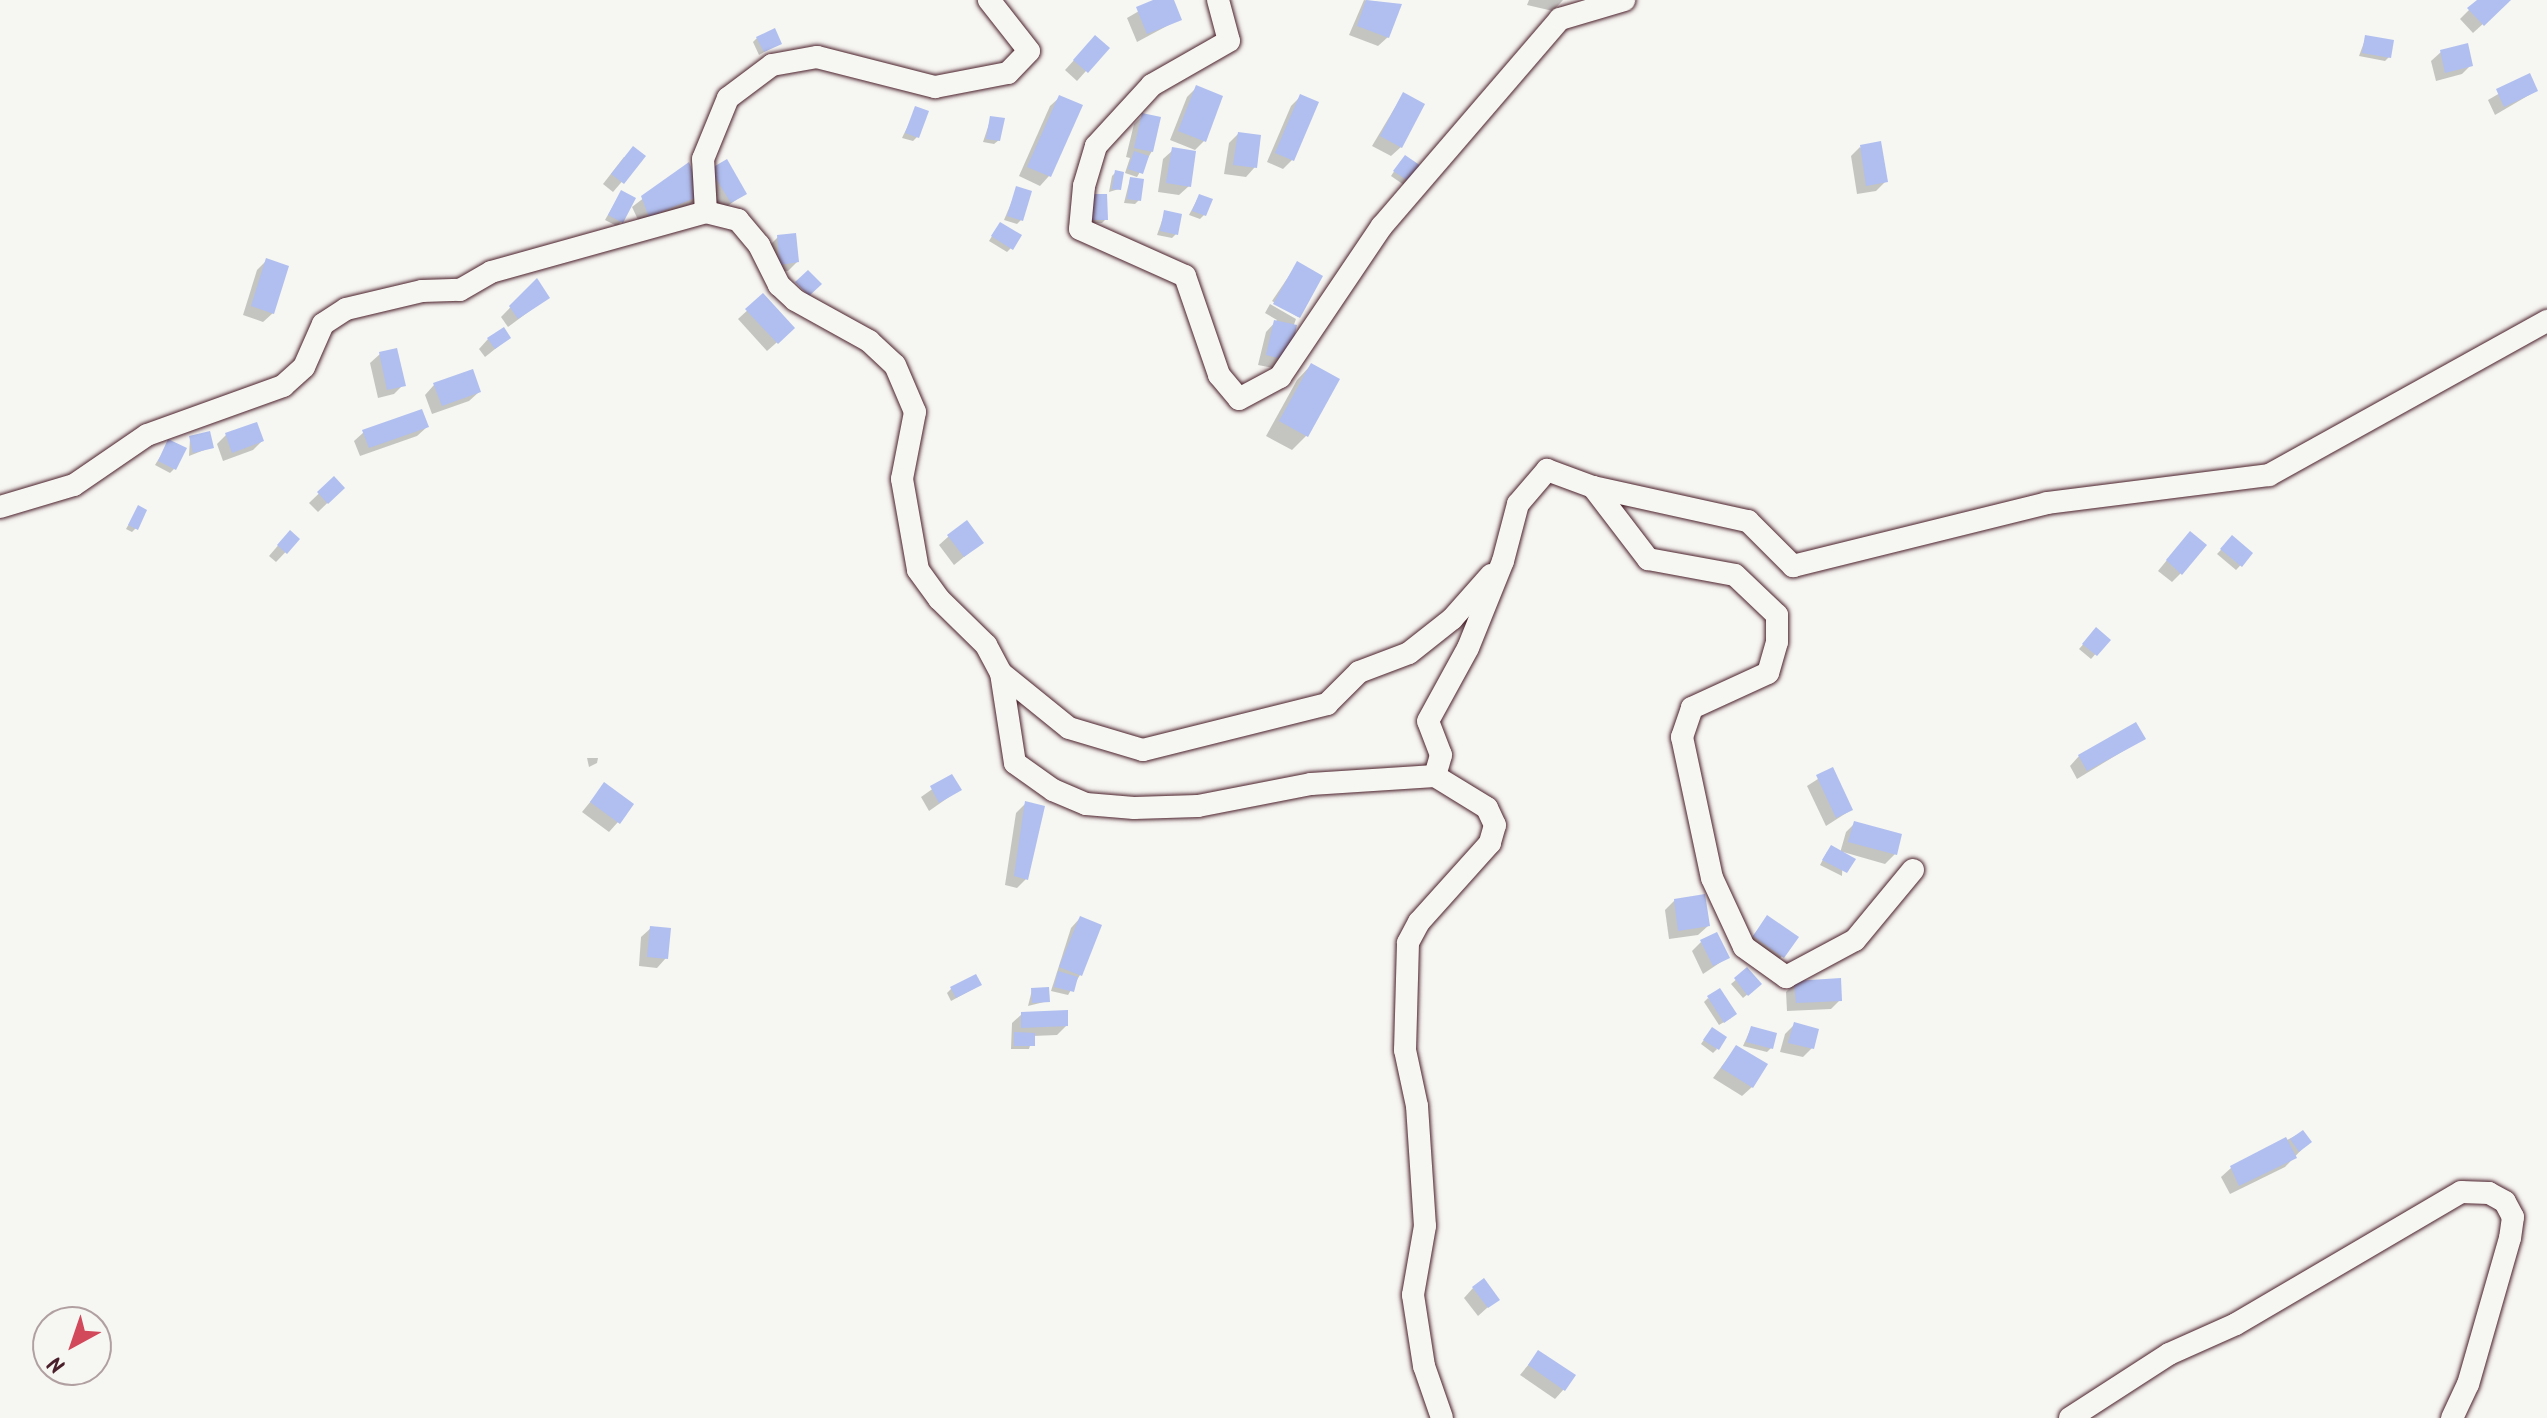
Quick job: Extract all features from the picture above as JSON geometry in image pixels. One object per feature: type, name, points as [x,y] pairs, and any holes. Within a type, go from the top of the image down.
[{"type":"street","points":[[706,212],[703,159],[728,98],[772,65],[817,57],[935,87],[1008,73],[1029,51],[989,0]]},
{"type":"street","points":[[1218,0],[1229,41],[1152,85],[1096,146],[1084,186],[1080,229],[1185,276],[1219,375],[1239,399],[1280,377],[1382,226],[1560,19],[1624,0]]},
{"type":"street","points":[[0,507],[74,485],[147,435],[283,386],[304,367],[323,324],[346,309],[422,291],[460,290],[491,272],[706,212],[738,220],[759,245],[779,285],[795,300],[869,341],[895,365],[915,412],[902,479],[918,570],[939,599],[986,645],[1001,673],[1015,763],[1053,790],[1086,804],[1198,806],[1311,784],[1435,776],[1471,794],[1487,808],[1495,825],[1480,860],[1419,922],[1408,943],[1405,1050],[1417,1106],[1425,1226],[1413,1295],[1424,1366],[1442,1418]]},
{"type":"street","points":[[1435,776],[1441,755],[1428,721],[1468,648],[1503,561],[1518,504],[1547,470],[1593,487],[1748,521],[1793,566],[2047,503],[2269,475],[2547,321]]},
{"type":"street","points":[[1593,487],[1648,559],[1735,575],[1777,615],[1777,642],[1768,673],[1692,708],[1682,737],[1712,878],[1744,947],[1786,977],[1855,940],[1913,870]]},
{"type":"street","points":[[1001,673],[1069,728],[1143,750],[1327,704],[1359,672],[1409,653],[1452,619],[1503,561]]},
{"type":"street","points":[[2070,1418],[2169,1354],[2236,1324],[2461,1192],[2489,1193],[2505,1202],[2513,1217],[2510,1238],[2472,1371],[2452,1418]]},
{"type":"building","points":[[1153,0],[1174,0],[1182,20],[1147,34],[1136,7]]},
{"type":"building","points":[[1366,0],[1402,4],[1389,38],[1357,26]]},
{"type":"building","points":[[2477,0],[2511,0],[2484,26],[2467,8]]},
{"type":"building","points":[[775,28],[782,44],[764,52],[756,37]]},
{"type":"building","points":[[1095,35],[1110,48],[1088,73],[1073,60]]},
{"type":"building","points":[[2365,35],[2394,40],[2391,58],[2362,53]]},
{"type":"building","points":[[2468,43],[2473,66],[2445,73],[2440,50]]},
{"type":"building","points":[[2530,73],[2538,91],[2504,107],[2496,89]]},
{"type":"building","points":[[1196,85],[1223,96],[1206,142],[1178,131]]},
{"type":"building","points":[[1403,92],[1425,104],[1402,148],[1380,136]]},
{"type":"building","points":[[1300,94],[1319,102],[1294,161],[1275,153]]},
{"type":"building","points":[[1059,95],[1083,105],[1051,177],[1027,167]]},
{"type":"building","points":[[915,106],[929,111],[919,138],[905,133]]},
{"type":"building","points":[[1142,113],[1161,117],[1153,152],[1134,148]]},
{"type":"building","points":[[990,116],[1005,118],[1000,141],[986,139]]},
{"type":"building","points":[[1238,132],[1261,135],[1257,168],[1233,165]]},
{"type":"building","points":[[1881,141],[1888,182],[1866,186],[1860,145]]},
{"type":"building","points":[[633,146],[646,156],[624,184],[611,174]]},
{"type":"building","points":[[1172,147],[1196,151],[1191,187],[1166,183]]},
{"type":"building","points":[[1134,151],[1149,156],[1143,174],[1128,169]]},
{"type":"building","points":[[1405,155],[1421,166],[1410,182],[1393,171]]},
{"type":"building","points":[[727,159],[747,194],[731,203],[710,169]]},
{"type":"building","points":[[689,162],[702,195],[649,217],[641,196]]},
{"type":"building","points":[[1115,170],[1124,172],[1121,190],[1112,189]]},
{"type":"building","points":[[1130,177],[1144,179],[1141,201],[1127,199]]},
{"type":"building","points":[[1016,186],[1032,191],[1023,221],[1007,216]]},
{"type":"building","points":[[621,190],[636,198],[623,223],[608,215]]},
{"type":"building","points":[[1089,194],[1107,194],[1108,220],[1090,220]]},
{"type":"building","points":[[1199,194],[1213,199],[1206,216],[1192,211]]},
{"type":"building","points":[[1164,210],[1182,214],[1178,235],[1160,231]]},
{"type":"building","points":[[1000,222],[1022,235],[1013,250],[991,236]]},
{"type":"building","points":[[796,233],[799,262],[780,265],[777,235]]},
{"type":"building","points":[[266,258],[289,266],[274,314],[251,306]]},
{"type":"building","points":[[1297,261],[1323,276],[1300,318],[1273,304]]},
{"type":"building","points":[[808,270],[822,284],[809,296],[795,282]]},
{"type":"building","points":[[537,278],[550,298],[518,319],[509,306]]},
{"type":"building","points":[[763,293],[795,328],[778,344],[745,309]]},
{"type":"building","points":[[1274,320],[1297,325],[1289,361],[1266,355]]},
{"type":"building","points":[[504,327],[511,338],[495,349],[487,338]]},
{"type":"building","points":[[397,348],[406,386],[387,390],[379,352]]},
{"type":"building","points":[[1311,363],[1340,379],[1308,437],[1279,421]]},
{"type":"building","points":[[473,369],[481,392],[442,406],[433,383]]},
{"type":"building","points":[[422,409],[429,427],[369,448],[362,430]]},
{"type":"building","points":[[257,422],[264,441],[232,453],[225,433]]},
{"type":"building","points":[[210,431],[214,448],[193,453],[189,436]]},
{"type":"building","points":[[168,439],[187,448],[176,470],[158,461]]},
{"type":"building","points":[[334,476],[345,488],[328,504],[317,492]]},
{"type":"building","points":[[138,505],[147,510],[138,530],[128,525]]},
{"type":"building","points":[[967,520],[984,543],[964,557],[947,535]]},
{"type":"building","points":[[290,530],[300,539],[287,554],[277,545]]},
{"type":"building","points":[[2190,531],[2207,545],[2182,575],[2166,560]]},
{"type":"building","points":[[2232,535],[2253,553],[2242,567],[2220,549]]},
{"type":"building","points":[[2096,627],[2111,640],[2097,656],[2082,644]]},
{"type":"building","points":[[2136,722],[2146,739],[2087,771],[2078,755]]},
{"type":"building","points":[[1833,767],[1853,810],[1836,818],[1816,775]]},
{"type":"building","points":[[952,774],[962,790],[939,803],[930,786]]},
{"type":"building","points":[[604,782],[634,804],[620,824],[590,802]]},
{"type":"building","points":[[1025,801],[1045,806],[1028,880],[1014,876]]},
{"type":"building","points":[[1854,821],[1902,834],[1897,855],[1848,842]]},
{"type":"building","points":[[1831,845],[1856,859],[1847,873],[1822,860]]},
{"type":"building","points":[[1705,894],[1710,926],[1678,931],[1674,899]]},
{"type":"building","points":[[1767,915],[1799,937],[1784,958],[1753,936]]},
{"type":"building","points":[[1080,916],[1102,925],[1082,976],[1059,967]]},
{"type":"building","points":[[650,926],[671,928],[668,959],[647,957]]},
{"type":"building","points":[[1717,932],[1730,958],[1713,966],[1700,940]]},
{"type":"building","points":[[1747,967],[1762,984],[1748,996],[1734,978]]},
{"type":"building","points":[[1058,971],[1078,977],[1074,992],[1054,987]]},
{"type":"building","points":[[976,974],[982,985],[956,998],[950,987]]},
{"type":"building","points":[[1841,978],[1842,1001],[1796,1003],[1794,981]]},
{"type":"building","points":[[1049,987],[1050,1002],[1032,1003],[1031,988]]},
{"type":"building","points":[[1720,988],[1737,1014],[1724,1023],[1707,996]]},
{"type":"building","points":[[1068,1010],[1068,1026],[1021,1028],[1021,1012]]},
{"type":"building","points":[[1794,1022],[1819,1029],[1814,1049],[1788,1043]]},
{"type":"building","points":[[1751,1026],[1777,1033],[1773,1049],[1746,1042]]},
{"type":"building","points":[[1712,1027],[1727,1037],[1719,1050],[1703,1040]]},
{"type":"building","points":[[1014,1032],[1035,1033],[1035,1046],[1014,1046]]},
{"type":"building","points":[[1736,1045],[1768,1064],[1753,1088],[1721,1068]]},
{"type":"building","points":[[2303,1130],[2312,1142],[2299,1152],[2290,1139]]},
{"type":"building","points":[[2286,1137],[2297,1158],[2239,1186],[2230,1166]]},
{"type":"building","points":[[1484,1278],[1500,1300],[1488,1308],[1472,1287]]},
{"type":"building","points":[[1538,1350],[1576,1375],[1565,1391],[1528,1365]]}]
